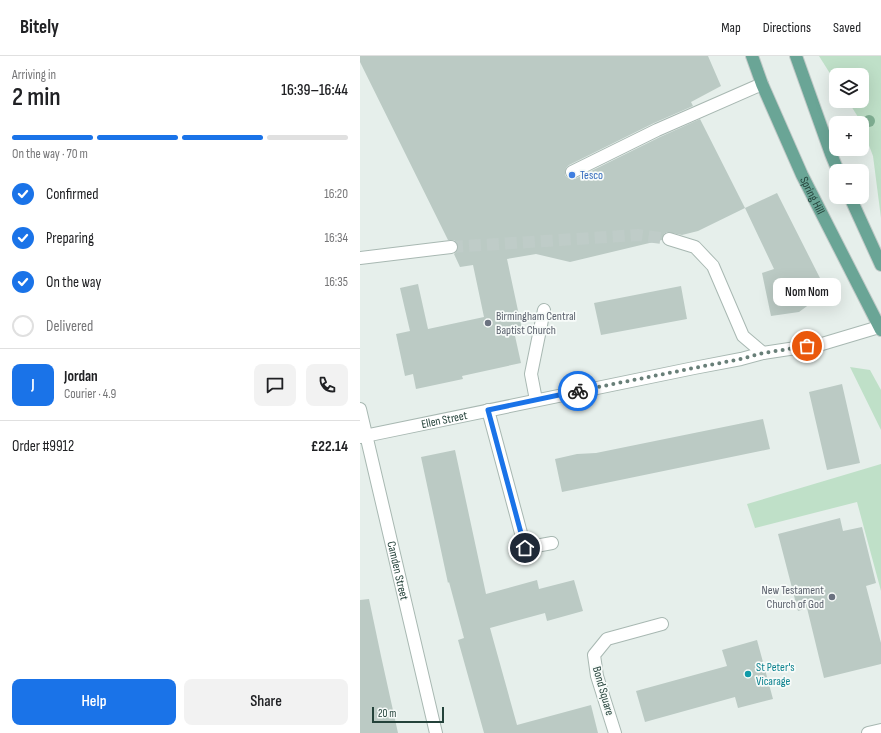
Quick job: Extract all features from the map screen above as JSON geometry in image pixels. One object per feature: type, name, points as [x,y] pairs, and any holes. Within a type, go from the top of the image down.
[{"type":"main road","name":"Spring Hill","points":[[752,56],[762,84],[802,175],[880,329]]},
{"type":"main road","points":[[796,56],[835,164]]},
{"type":"main road","points":[[853,204],[881,265]]},
{"type":"street","points":[[572,172],[657,130],[762,84]]},
{"type":"street","points":[[669,238],[695,248],[713,266],[743,336],[763,353]]},
{"type":"street","points":[[360,258],[451,247]]},
{"type":"street","points":[[536,400],[531,374],[544,310]]},
{"type":"street","name":"Ellen Street","points":[[363,436],[694,368],[712,366],[763,353],[822,344],[880,329]]},
{"type":"street","name":"Camden Street","points":[[360,409],[363,436],[436,733]]},
{"type":"street","points":[[488,410],[525,548],[552,543]]},
{"type":"street","name":"Bond Square","points":[[615,733],[597,676],[594,655],[607,639],[662,624]]},
{"type":"street","points":[[868,733],[881,730]]},
{"type":"green space","points":[[819,56],[881,56],[881,218],[873,156],[869,145],[869,116],[857,116],[852,108],[869,108],[869,68],[829,68],[829,72]]},
{"type":"green space","points":[[850,367],[870,370],[881,390],[881,430]]},
{"type":"green space","points":[[881,464],[881,591],[857,502],[755,528],[747,504]]},
{"type":"building","name":"Tesco","points":[[360,56],[708,56],[721,86],[691,102],[693,106],[654,123],[569,165],[566,168],[565,175],[568,178],[575,179],[700,119],[745,208],[698,231],[682,235],[667,232],[664,234],[662,240],[570,262],[536,254],[507,259],[523,334],[515,336],[521,363],[462,376],[463,379],[416,389],[413,374],[405,376],[396,334],[410,331],[400,288],[418,284],[428,329],[484,317],[473,265],[460,267],[454,254],[458,250],[457,243],[454,240],[448,240],[360,62]]},
{"type":"building","points":[[777,193],[823,284],[813,290],[818,298],[799,312],[771,316],[762,273],[774,269],[745,208]]},
{"type":"building","points":[[681,286],[687,319],[601,335],[594,303]]},
{"type":"building","points":[[842,384],[860,463],[827,470],[809,392]]},
{"type":"building","points":[[763,419],[770,449],[562,492],[555,459],[577,454],[596,453]]},
{"type":"building","points":[[455,450],[486,594],[537,580],[539,589],[574,580],[583,611],[547,621],[545,613],[490,628],[517,725],[591,705],[598,733],[484,733],[458,640],[464,638],[449,582],[448,583],[421,457]]},
{"type":"building","name":"New Testament Church of God","points":[[840,518],[843,531],[862,527],[876,583],[866,586],[881,643],[881,664],[824,678],[807,608],[798,611],[778,534]]},
{"type":"building","points":[[369,599],[398,733],[360,733],[360,600]]},
{"type":"building","points":[[757,640],[773,699],[738,708],[735,697],[645,722],[636,691],[727,666],[722,650]]},
{"type":"tunnel","points":[[451,247],[638,235],[669,239]]},
{"type":"way so far","points":[[578,391],[694,368],[712,366],[763,353],[807,346]]},
{"type":"place","name":"Tesco","points":[[572,175]]},
{"type":"place","name":"Birmingham Central Baptist Church","points":[[488,323]]},
{"type":"place","name":"Nom Nom","points":[[807,346]]},
{"type":"place","name":"New Testament Church of God","points":[[832,597]]},
{"type":"place","name":"St Peter's Vicarage","points":[[748,674]]},
{"type":"route","points":[[525,548],[488,410],[578,391]]}]
